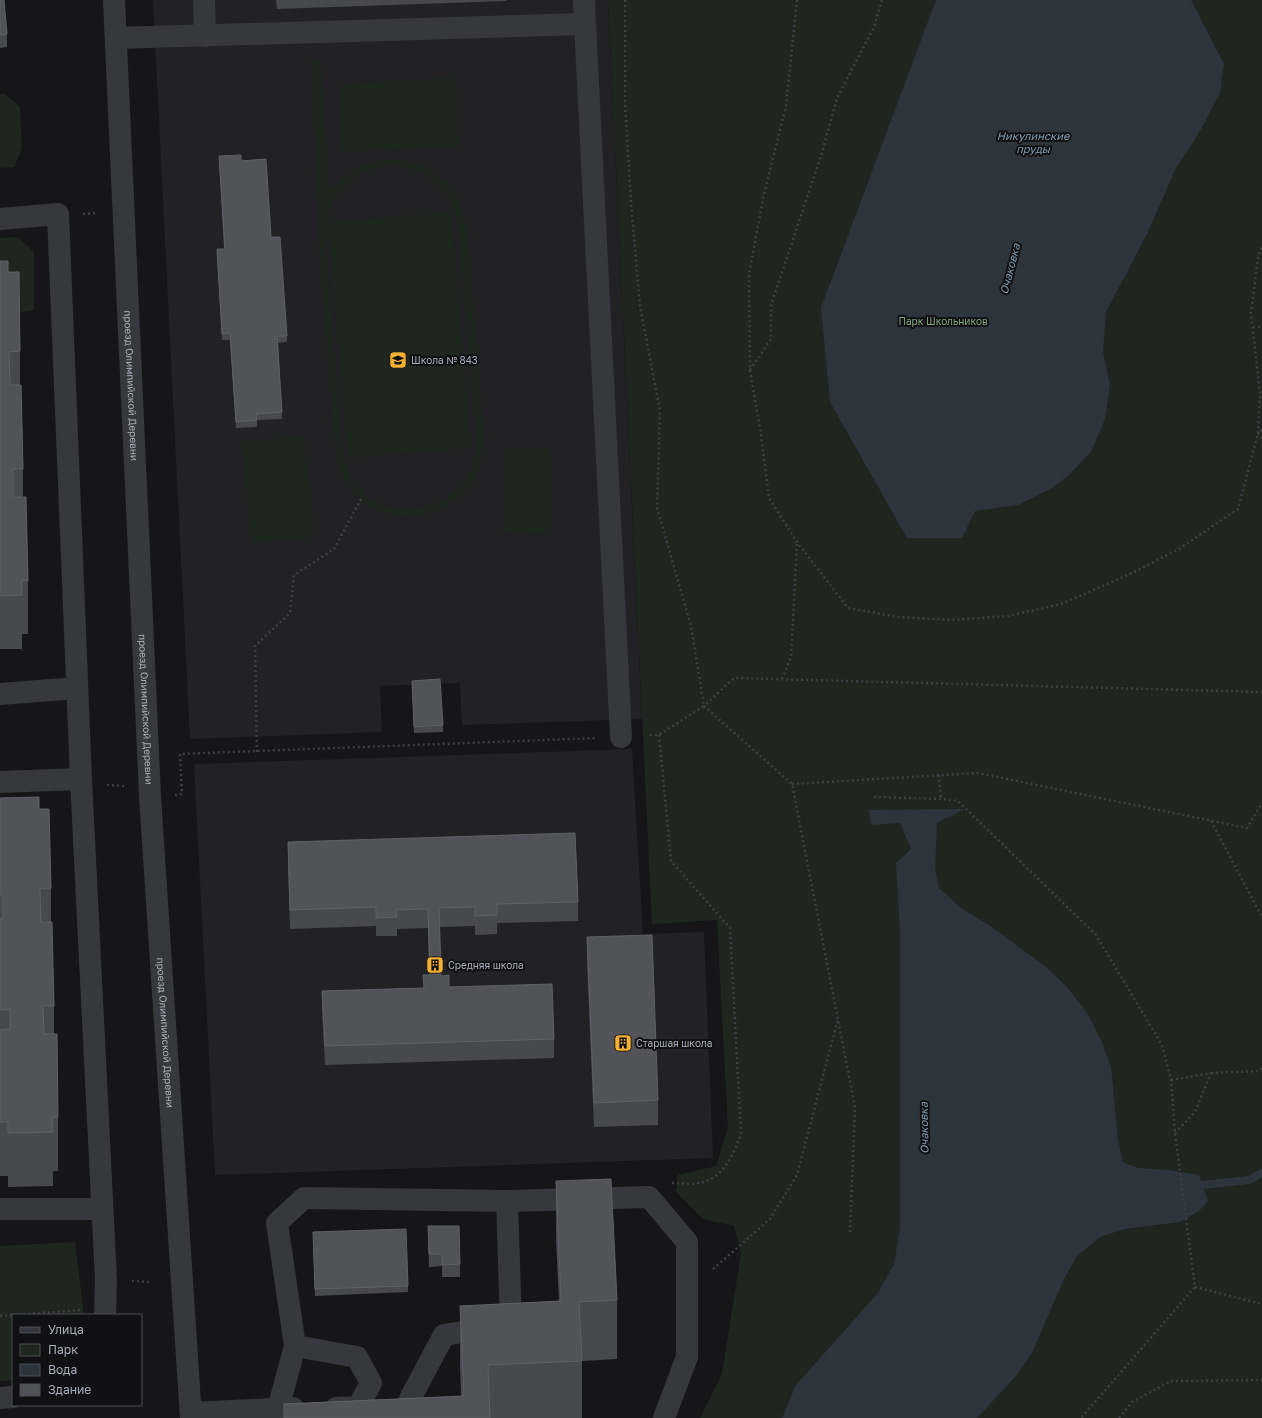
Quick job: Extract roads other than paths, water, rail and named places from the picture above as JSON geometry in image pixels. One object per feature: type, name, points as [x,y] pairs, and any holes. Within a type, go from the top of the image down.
[{"type":"street","name":"проезд Олимпийской Деревни","points":[[114,0],[150,796],[191,1416]]},
{"type":"street","points":[[204,0],[205,36]]},
{"type":"street","points":[[584,0],[621,737]]},
{"type":"street","points":[[116,38],[585,24]]},
{"type":"street","points":[[0,219],[58,214],[81,779],[102,1209],[105,1311]]},
{"type":"street","points":[[0,694],[77,688]]},
{"type":"street","points":[[0,782],[81,779]]},
{"type":"street","points":[[278,1409],[295,1346],[276,1223],[304,1198],[507,1201],[649,1196],[686,1242],[687,1357],[664,1418]]},
{"type":"street","points":[[410,1399],[444,1335],[511,1324],[507,1201]]},
{"type":"street","points":[[0,1209],[102,1209]]},
{"type":"street","points":[[191,1416],[254,1414],[278,1409],[358,1407],[371,1383],[357,1357],[295,1346]]},
{"type":"street","points":[[0,1398],[12,1397]]},
{"type":"water","name":"Никулинские пруды","points":[[936,0],[1191,0],[1224,64],[1220,93],[1200,131],[1176,168],[1147,234],[1106,312],[1103,352],[1110,385],[1105,419],[1091,452],[1069,475],[1052,488],[1018,505],[975,511],[962,538],[907,538],[830,402],[821,308]]},
{"type":"water","name":"Очаковка","points":[[965,809],[937,823],[935,870],[939,888],[962,909],[989,925],[1046,967],[1067,987],[1088,1014],[1101,1040],[1111,1067],[1118,1140],[1123,1162],[1138,1168],[1169,1170],[1199,1175],[1208,1201],[1199,1211],[1180,1222],[1124,1229],[1100,1237],[1077,1256],[1063,1281],[1032,1353],[1017,1375],[977,1418],[782,1418],[796,1385],[878,1293],[894,1264],[900,1228],[900,932],[896,863],[911,849],[900,823],[871,825],[869,810]]},
{"type":"waterway","points":[[1193,1186],[1249,1180],[1262,1173]]},
{"type":"place","name":"Школа № 843","points":[[398,360]]},
{"type":"place","name":"Средняя школа","points":[[435,965]]},
{"type":"place","name":"Старшая школа","points":[[623,1043]]},
{"type":"park label","name":"Парк Школьников","points":[[943,321]]}]
